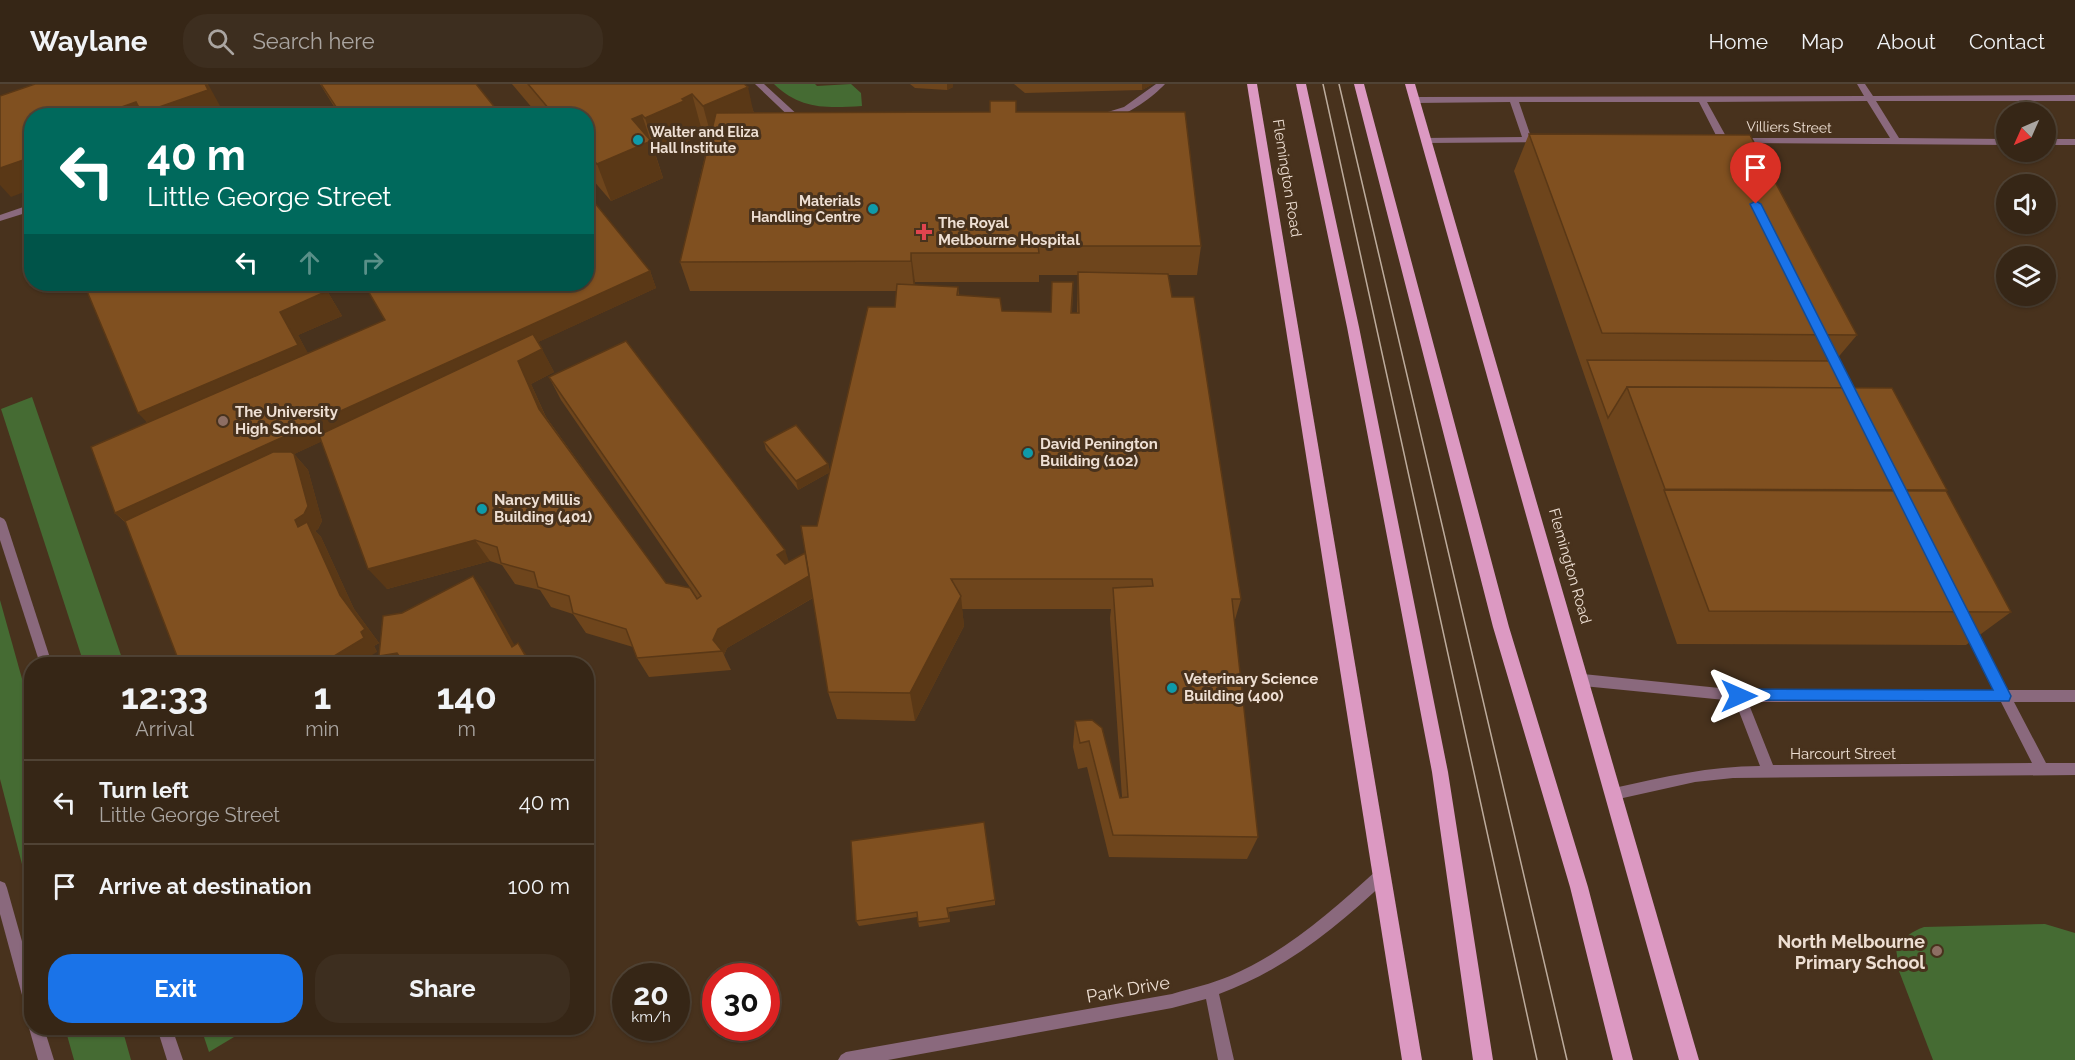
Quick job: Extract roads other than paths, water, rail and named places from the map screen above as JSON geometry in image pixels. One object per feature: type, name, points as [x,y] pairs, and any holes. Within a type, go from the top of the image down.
[{"type":"main road","name":"Flemington Road","points":[[1252,84],[1412,1060]]},
{"type":"main road","name":"Flemington Road","points":[[1300,84],[1353,327],[1440,772],[1484,1060]]},
{"type":"main road","points":[[1359,84],[1502,627],[1579,887],[1623,1060]]},
{"type":"main road","name":"Flemington Road","points":[[1410,84],[1583,680],[1689,1060]]},
{"type":"street","points":[[759,84],[799,121],[811,121]]},
{"type":"street","points":[[1092,116],[1122,111],[1136,104],[1161,84]]},
{"type":"street","points":[[1861,84],[1897,142]]},
{"type":"street","points":[[1701,98],[1718,140],[1734,161]]},
{"type":"street","name":"Villiers Street","points":[[1415,100],[2075,98]]},
{"type":"street","points":[[1514,100],[1527,140]]},
{"type":"street","points":[[1426,140],[1550,140]]},
{"type":"street","name":"Villiers Street","points":[[1718,140],[1996,142]]},
{"type":"street","points":[[2056,142],[2075,142]]},
{"type":"street","points":[[0,218],[24,210]]},
{"type":"street","points":[[1820,332],[1858,407]]},
{"type":"street","points":[[0,522],[44,657]]},
{"type":"street","points":[[1960,610],[2042,769]]},
{"type":"street","points":[[1583,680],[1739,696],[2075,696]]},
{"type":"street","points":[[1739,696],[1769,771]]},
{"type":"street","name":"Harcourt Street","points":[[1614,794],[1705,774],[1769,771],[2075,769]]},
{"type":"street","name":"Park Drive","points":[[846,1060],[1172,1001],[1211,990],[1282,958],[1318,932],[1382,875]]},
{"type":"street","points":[[0,888],[24,976]]},
{"type":"street","points":[[1211,990],[1226,1060]]},
{"type":"street","points":[[39,1035],[46,1060]]},
{"type":"street","points":[[167,1035],[175,1060]]},
{"type":"tram line","points":[[1323,84],[1537,1060]]},
{"type":"tram line","points":[[1339,84],[1567,1060]]},
{"type":"place","name":"Walter and Eliza Hall Institute","points":[[638,140]]},
{"type":"place","name":"Materials Handling Centre","points":[[873,209]]},
{"type":"place","name":"The Royal Melbourne Hospital","points":[[924,232]]},
{"type":"place","name":"The University High School","points":[[223,421]]},
{"type":"place","name":"David Penington Building (102)","points":[[1028,453]]},
{"type":"place","name":"Nancy Millis Building (401)","points":[[482,509]]},
{"type":"place","name":"Veterinary Science Building (400)","points":[[1172,688]]},
{"type":"place","name":"North Melbourne Primary School","points":[[1937,951]]}]
